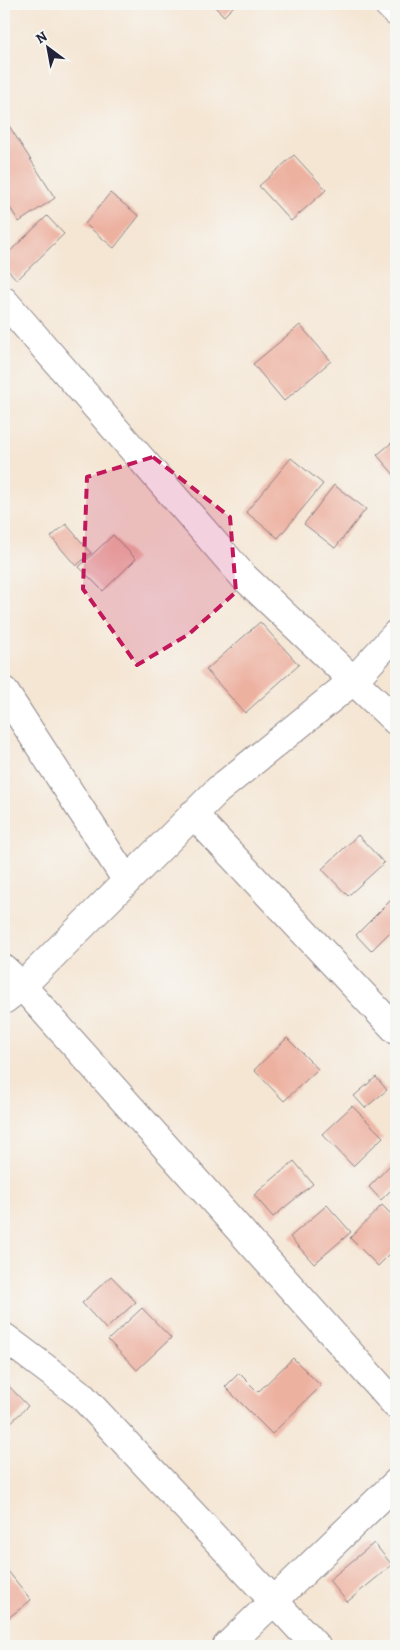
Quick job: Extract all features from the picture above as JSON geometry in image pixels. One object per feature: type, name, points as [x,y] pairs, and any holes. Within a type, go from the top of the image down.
[{"type":"street","points":[[388,4],[396,12]]},
{"type":"street","points":[[4,301],[243,576],[396,721]]},
{"type":"street","points":[[396,634],[354,680],[218,790],[126,882],[10,985],[396,1405]]},
{"type":"street","points":[[4,691],[126,882]]},
{"type":"street","points":[[194,814],[396,1030]]},
{"type":"street","points":[[4,1336],[81,1395],[316,1646]]},
{"type":"street","points":[[227,1646],[396,1483]]},
{"type":"highlighted area","points":[[153,457],[230,517],[236,592],[189,634],[137,665],[83,589],[87,477]]},
{"type":"building","points":[[212,4],[236,4],[224,16]]},
{"type":"building","points":[[4,118],[55,198],[19,222],[4,198]]},
{"type":"building","points":[[294,155],[326,190],[291,221],[259,186]]},
{"type":"building","points":[[110,193],[139,216],[114,248],[85,224]]},
{"type":"building","points":[[47,216],[64,234],[17,280],[4,266],[4,257]]},
{"type":"building","points":[[300,325],[331,361],[284,401],[253,364]]},
{"type":"building","points":[[396,439],[396,477],[377,455]]},
{"type":"building","points":[[291,458],[323,484],[278,538],[246,512]]},
{"type":"building","points":[[334,485],[366,509],[335,548],[304,524]]},
{"type":"building","points":[[66,524],[91,553],[76,566],[51,537]]},
{"type":"building","points":[[113,535],[136,559],[103,591],[79,567]]},
{"type":"building","points":[[260,622],[299,665],[245,713],[206,670]]},
{"type":"building","points":[[358,835],[384,863],[348,896],[322,869]]},
{"type":"building","points":[[396,895],[396,926],[371,951],[356,935]]},
{"type":"building","points":[[287,1038],[318,1069],[284,1101],[254,1070]]},
{"type":"building","points":[[376,1077],[387,1090],[365,1108],[354,1096]]},
{"type":"building","points":[[352,1106],[383,1137],[353,1166],[322,1134]]},
{"type":"building","points":[[396,1159],[396,1185],[381,1200],[369,1187]]},
{"type":"building","points":[[294,1161],[313,1184],[273,1217],[254,1195]]},
{"type":"building","points":[[327,1205],[351,1232],[314,1264],[290,1237]]},
{"type":"building","points":[[382,1205],[396,1219],[396,1248],[378,1266],[350,1238]]},
{"type":"building","points":[[111,1276],[136,1302],[106,1329],[82,1303]]},
{"type":"building","points":[[142,1308],[171,1338],[137,1370],[108,1340]]},
{"type":"building","points":[[293,1358],[321,1386],[272,1434],[225,1387],[239,1373],[258,1392]]},
{"type":"building","points":[[4,1381],[28,1406],[4,1429]]},
{"type":"building","points":[[374,1543],[392,1565],[347,1602],[329,1580]]},
{"type":"building","points":[[4,1566],[31,1600],[7,1619],[4,1614]]}]
